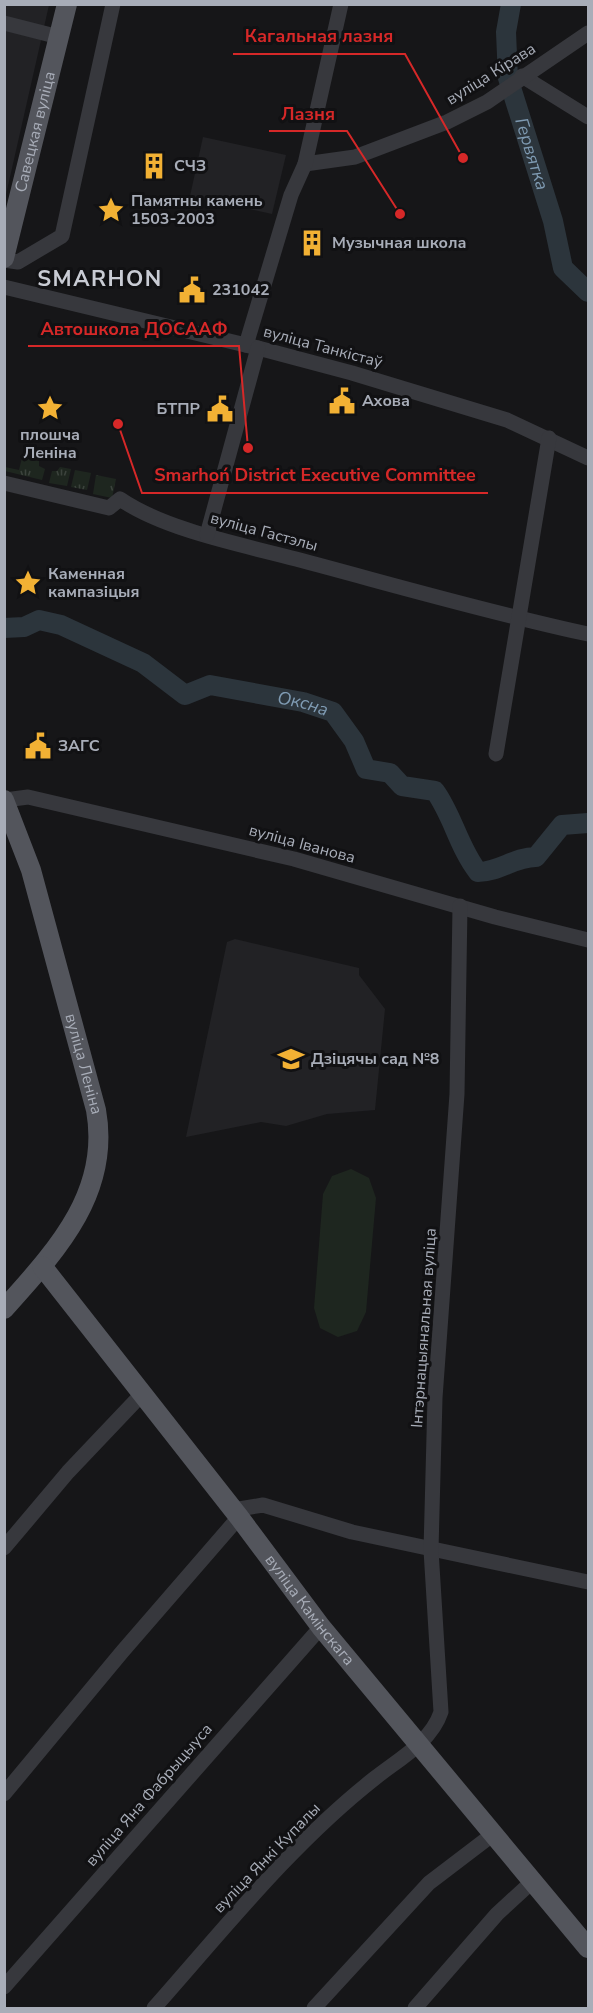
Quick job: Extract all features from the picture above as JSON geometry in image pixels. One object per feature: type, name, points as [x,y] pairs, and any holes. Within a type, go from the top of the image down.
[{"type":"main road","name":"Савецкая вуліца","points":[[4,259],[67,4]]},
{"type":"main road","name":"вуліца Леніна","points":[[4,800],[31,870],[99,1127],[98,1158],[91,1187],[64,1236],[42,1266],[4,1309]]},
{"type":"main road","name":"вуліца Камінскага","points":[[42,1266],[236,1514],[321,1627],[492,1835],[534,1880],[588,1948]]},
{"type":"street","points":[[4,259],[18,262],[62,236],[113,4]]},
{"type":"street","points":[[207,535],[291,195],[305,164],[341,4]]},
{"type":"street","points":[[4,23],[59,37]]},
{"type":"street","name":"вуліца Кірава","points":[[305,164],[355,157],[468,113],[588,33]]},
{"type":"street","points":[[521,77],[588,117]]},
{"type":"street","name":"вуліца Танкістаў","points":[[4,287],[252,346],[507,420],[588,458]]},
{"type":"street","points":[[496,754],[521,620],[549,438]]},
{"type":"street","name":"вуліца Гастэлы","points":[[4,483],[109,508],[120,499],[136,510],[207,535],[521,620],[588,634]]},
{"type":"street","name":"вуліца Іванова","points":[[4,800],[28,797],[294,859],[588,940]]},
{"type":"street","name":"Інтэрнацыянальная вуліца","points":[[419,1744],[437,1726],[441,1712],[431,1550],[435,1398],[457,1094],[460,906]]},
{"type":"street","points":[[4,1548],[68,1472],[142,1393]]},
{"type":"street","points":[[4,1794],[236,1514],[262,1505],[352,1532],[588,1582]]},
{"type":"street","name":"вуліца Яна Фабрыцыуса","points":[[4,1987],[321,1627]]},
{"type":"street","name":"вуліца Янкі Купалы","points":[[154,2008],[290,1855],[356,1793],[419,1744]]},
{"type":"street","points":[[314,2008],[429,1883],[492,1835]]},
{"type":"street","points":[[415,2008],[496,1914],[534,1880]]},
{"type":"shaded area","points":[[5,5],[49,5],[5,199]]},
{"type":"shaded area","points":[[203,137],[286,155],[272,214],[190,196]]},
{"type":"shaded area","name":"Дзіцячы сад №8","points":[[235,939],[359,968],[359,975],[385,1009],[375,1110],[327,1114],[286,1126],[261,1122],[186,1137],[227,942]]},
{"type":"green space","points":[[22,458],[39,461],[39,466],[45,469],[42,480],[5,471],[5,467],[19,470]]},
{"type":"green space","points":[[60,467],[71,469],[67,486],[49,483],[52,471],[57,471]]},
{"type":"green space","points":[[75,470],[91,473],[87,490],[71,487]]},
{"type":"green space","points":[[96,475],[116,479],[112,498],[93,494]]},
{"type":"green space","points":[[351,1169],[369,1178],[376,1198],[366,1312],[357,1331],[338,1337],[320,1328],[314,1308],[323,1194],[332,1176]]},
{"type":"waterway","name":"Гервятка","points":[[511,4],[506,32],[508,78],[553,221],[563,268],[588,292]]},
{"type":"waterway","name":"Оксна","points":[[4,628],[24,627],[39,620],[61,625],[143,663],[185,695],[210,685],[303,702],[333,712],[354,741],[366,769],[390,773],[402,786],[435,791],[471,863],[478,872],[493,870],[521,859],[536,857],[562,825],[588,823]]},
{"type":"place","name":"Кагальная лазня","points":[[463,158]]},
{"type":"place","name":"СЧЗ","points":[[154,166]]},
{"type":"place","name":"Памятны камень 1503-2003","points":[[111,210]]},
{"type":"place","name":"Лазня","points":[[400,214]]},
{"type":"place","name":"Музычная школа","points":[[312,243]]},
{"type":"place","name":"231042","points":[[192,290]]},
{"type":"place","name":"Ахова","points":[[342,401]]},
{"type":"place","name":"плошча Леніна","points":[[50,408]]},
{"type":"place","name":"БТПР","points":[[220,409]]},
{"type":"place","name":"Smarhoń District Executive Committee","points":[[118,424]]},
{"type":"place","name":"Автошкола ДОСААФ","points":[[248,448]]},
{"type":"place","name":"Каменная кампазіцыя","points":[[28,583]]},
{"type":"place","name":"ЗАГС","points":[[38,746]]},
{"type":"place","name":"Дзіцячы сад №8","points":[[291,1059]]},
{"type":"district","name":"SMARHON","points":[[100,279]]}]
